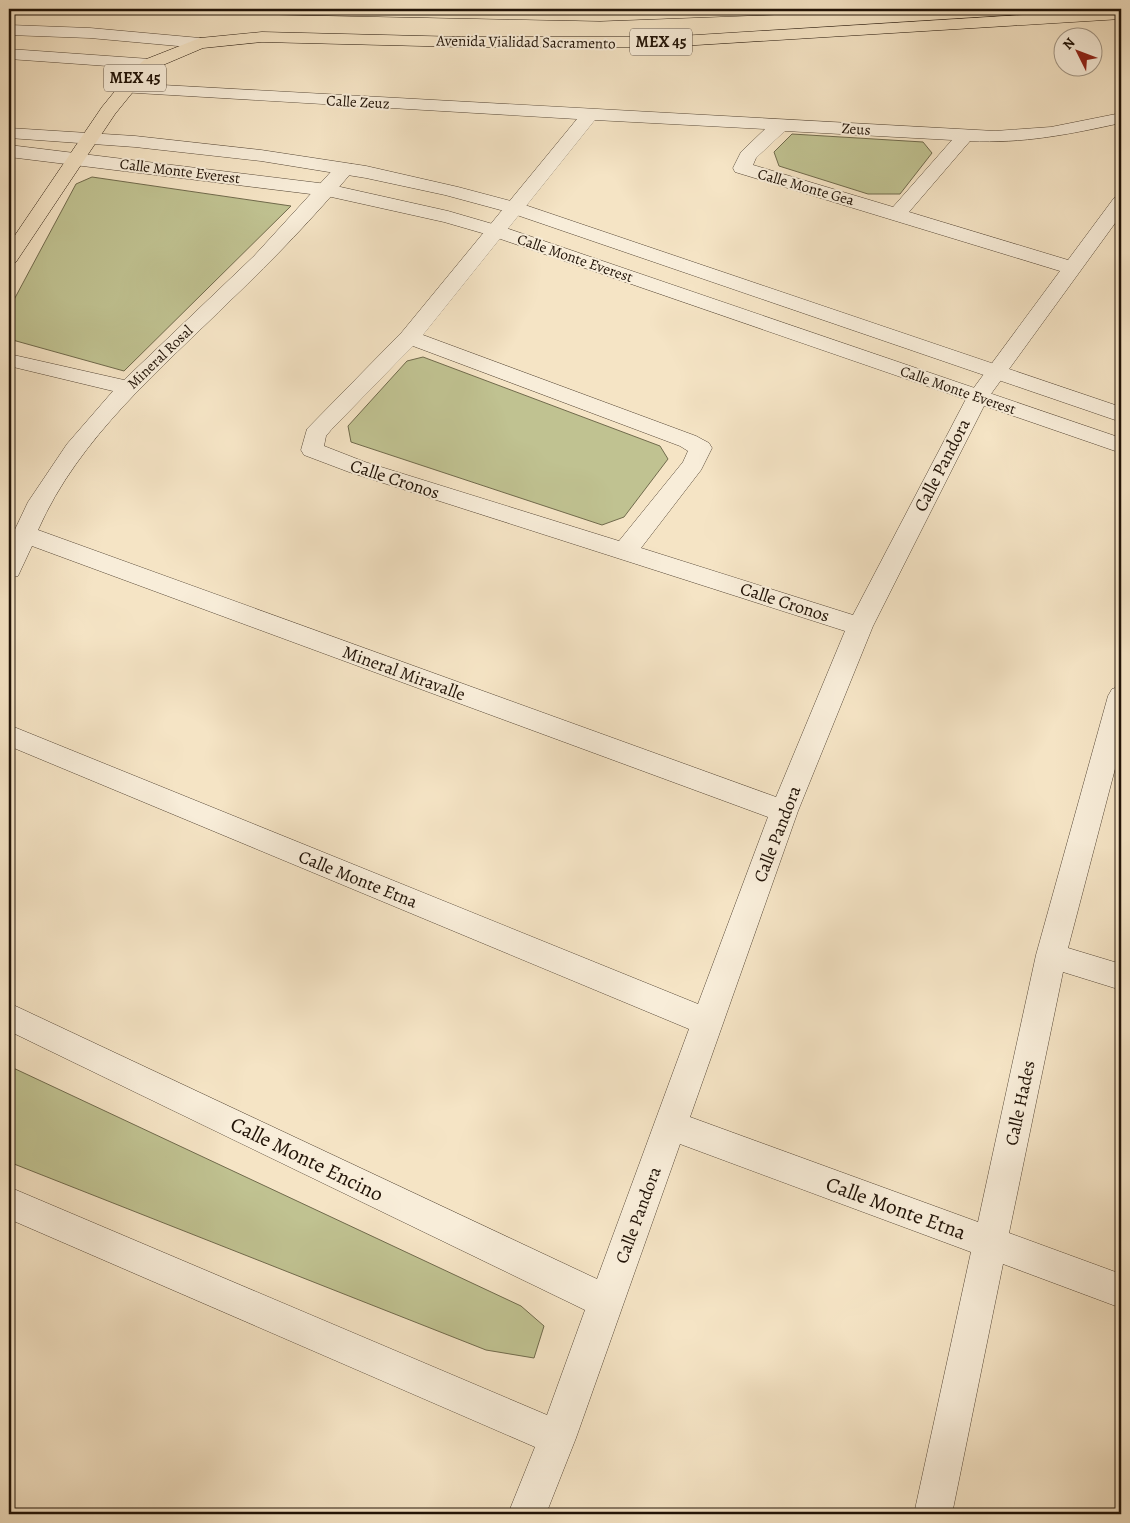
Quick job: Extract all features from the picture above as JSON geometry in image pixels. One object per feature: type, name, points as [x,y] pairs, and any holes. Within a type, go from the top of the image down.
[{"type":"highway","name":"Avenida Vialidad Sacramento","points":[[254,9],[600,16],[788,9]]},
{"type":"highway","name":"Avenida Vialidad Sacramento","points":[[91,138],[126,88],[150,64],[200,43],[262,37],[472,42],[664,42],[1121,14]]},
{"type":"highway","name":"MEX 45","points":[[9,258],[74,159],[91,138]]},
{"type":"street","points":[[9,30],[100,33],[200,43]]},
{"type":"street","points":[[9,54],[150,64]]},
{"type":"street","name":"Calle Zeuz","points":[[126,88],[589,116]]},
{"type":"street","name":"Zeus","points":[[589,116],[781,124],[965,136],[1022,136],[1121,118]]},
{"type":"street","name":"Calle Cronos","points":[[589,116],[410,336],[315,434],[312,450],[357,467],[860,626]]},
{"type":"street","name":"Calle Monte Gea","points":[[781,124],[748,156],[742,168],[898,213],[1073,268]]},
{"type":"street","name":"Calle Monte Everest","points":[[9,133],[91,138],[197,148],[345,168],[412,182],[515,208],[1121,415]]},
{"type":"street","points":[[898,213],[965,136]]},
{"type":"street","name":"Calle Monte Everest","points":[[9,151],[327,190],[448,218],[496,231],[1121,446]]},
{"type":"street","name":"Mineral Rosal","points":[[9,570],[40,502],[83,439],[127,388],[209,310],[327,190],[345,168]]},
{"type":"street","name":"Calle Pandora","points":[[527,1514],[557,1438],[784,812],[860,626],[978,397],[1121,202]]},
{"type":"street","points":[[410,336],[688,441],[701,448],[694,465],[625,551]]},
{"type":"street","points":[[9,360],[127,388]]},
{"type":"street","name":"Mineral Miravalle","points":[[24,534],[784,812]]},
{"type":"street","name":"Calle Hades","points":[[933,1514],[1051,954],[1121,696]]},
{"type":"street","name":"Calle Monte Etna","points":[[9,735],[707,1022]]},
{"type":"street","points":[[1051,954],[1121,977]]},
{"type":"street","name":"Calle Monte Encino","points":[[9,1016],[606,1302]]},
{"type":"street","name":"Calle Monte Etna","points":[[670,1125],[1121,1292]]},
{"type":"street","points":[[9,1203],[557,1438]]},
{"type":"green space","points":[[792,134],[923,142],[932,153],[900,194],[868,194],[779,166],[774,152]]},
{"type":"green space","points":[[92,177],[291,206],[124,371],[9,339],[9,309],[76,184]]},
{"type":"green space","points":[[423,357],[660,446],[668,459],[624,517],[602,525],[351,442],[348,426],[407,361]]},
{"type":"green space","points":[[9,1066],[521,1306],[544,1326],[534,1358],[486,1350],[9,1162]]}]
